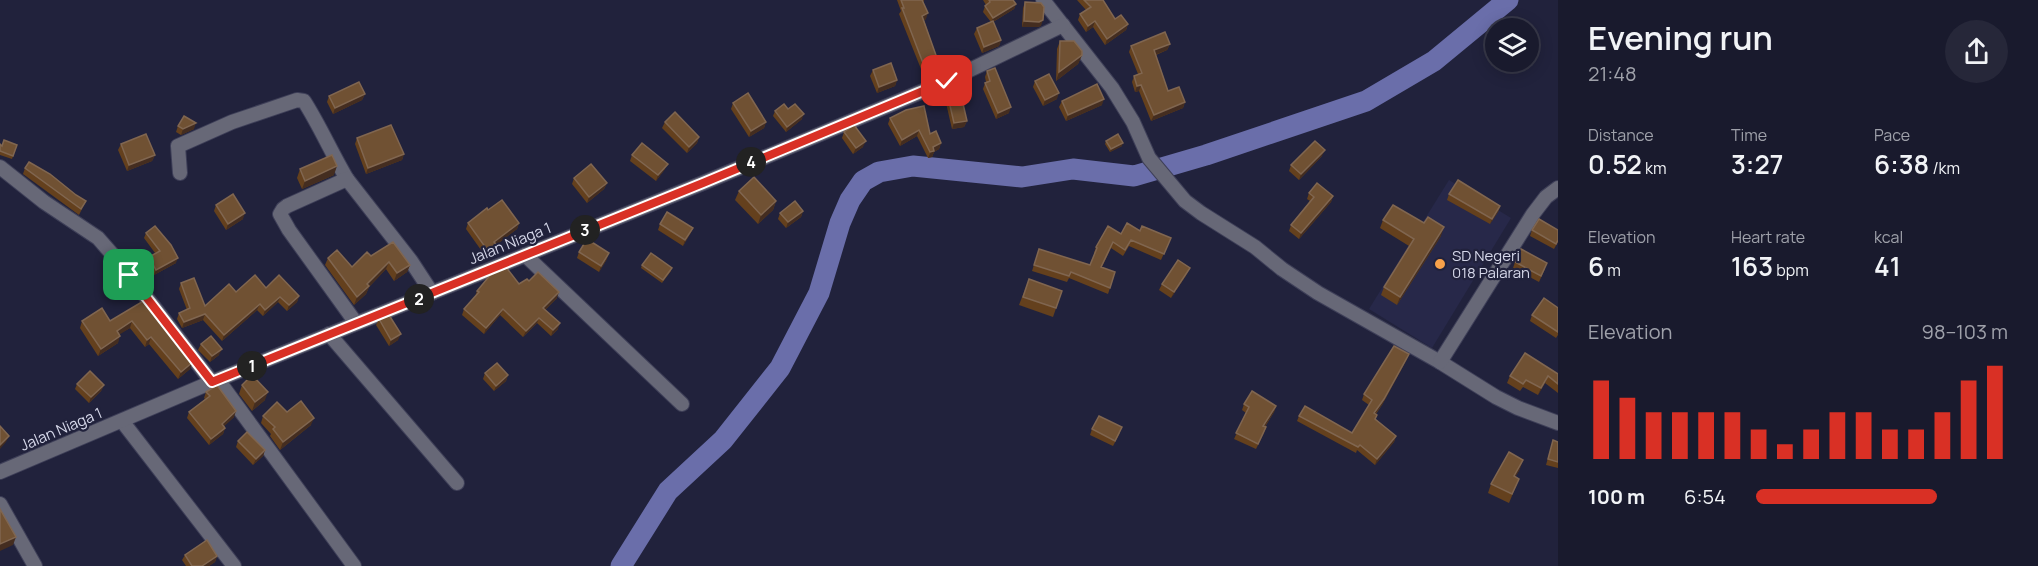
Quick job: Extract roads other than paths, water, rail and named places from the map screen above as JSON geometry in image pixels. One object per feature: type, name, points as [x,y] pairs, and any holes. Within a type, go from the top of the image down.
[{"type":"street","points":[[1043,0],[1124,106],[1149,158],[1185,201],[1255,246],[1282,269],[1318,293],[1440,362],[1496,397],[1558,423]]},
{"type":"street","name":"Jalan Niaga 1","points":[[0,472],[215,381],[947,81],[1063,25]]},
{"type":"street","points":[[180,173],[178,146],[223,126],[297,100],[303,101],[348,179],[411,261],[432,293]]},
{"type":"street","points":[[0,167],[44,202],[98,238],[215,381],[354,566]]},
{"type":"street","points":[[348,179],[287,206],[280,214],[356,323]]},
{"type":"street","points":[[1440,362],[1533,214],[1546,197],[1558,188]]},
{"type":"street","points":[[525,255],[682,404]]},
{"type":"street","points":[[329,334],[457,483]]},
{"type":"street","points":[[122,421],[234,566]]},
{"type":"street","points":[[0,504],[35,566]]},
{"type":"waterway","points":[[621,566],[668,491],[723,440],[780,368],[819,293],[840,223],[850,200],[863,181],[879,172],[913,166],[1022,177],[1073,169],[1134,176],[1206,155],[1366,101],[1434,61],[1508,0]]},
{"type":"place","name":"SD Negeri 018 Palaran","points":[[1440,264]]}]
